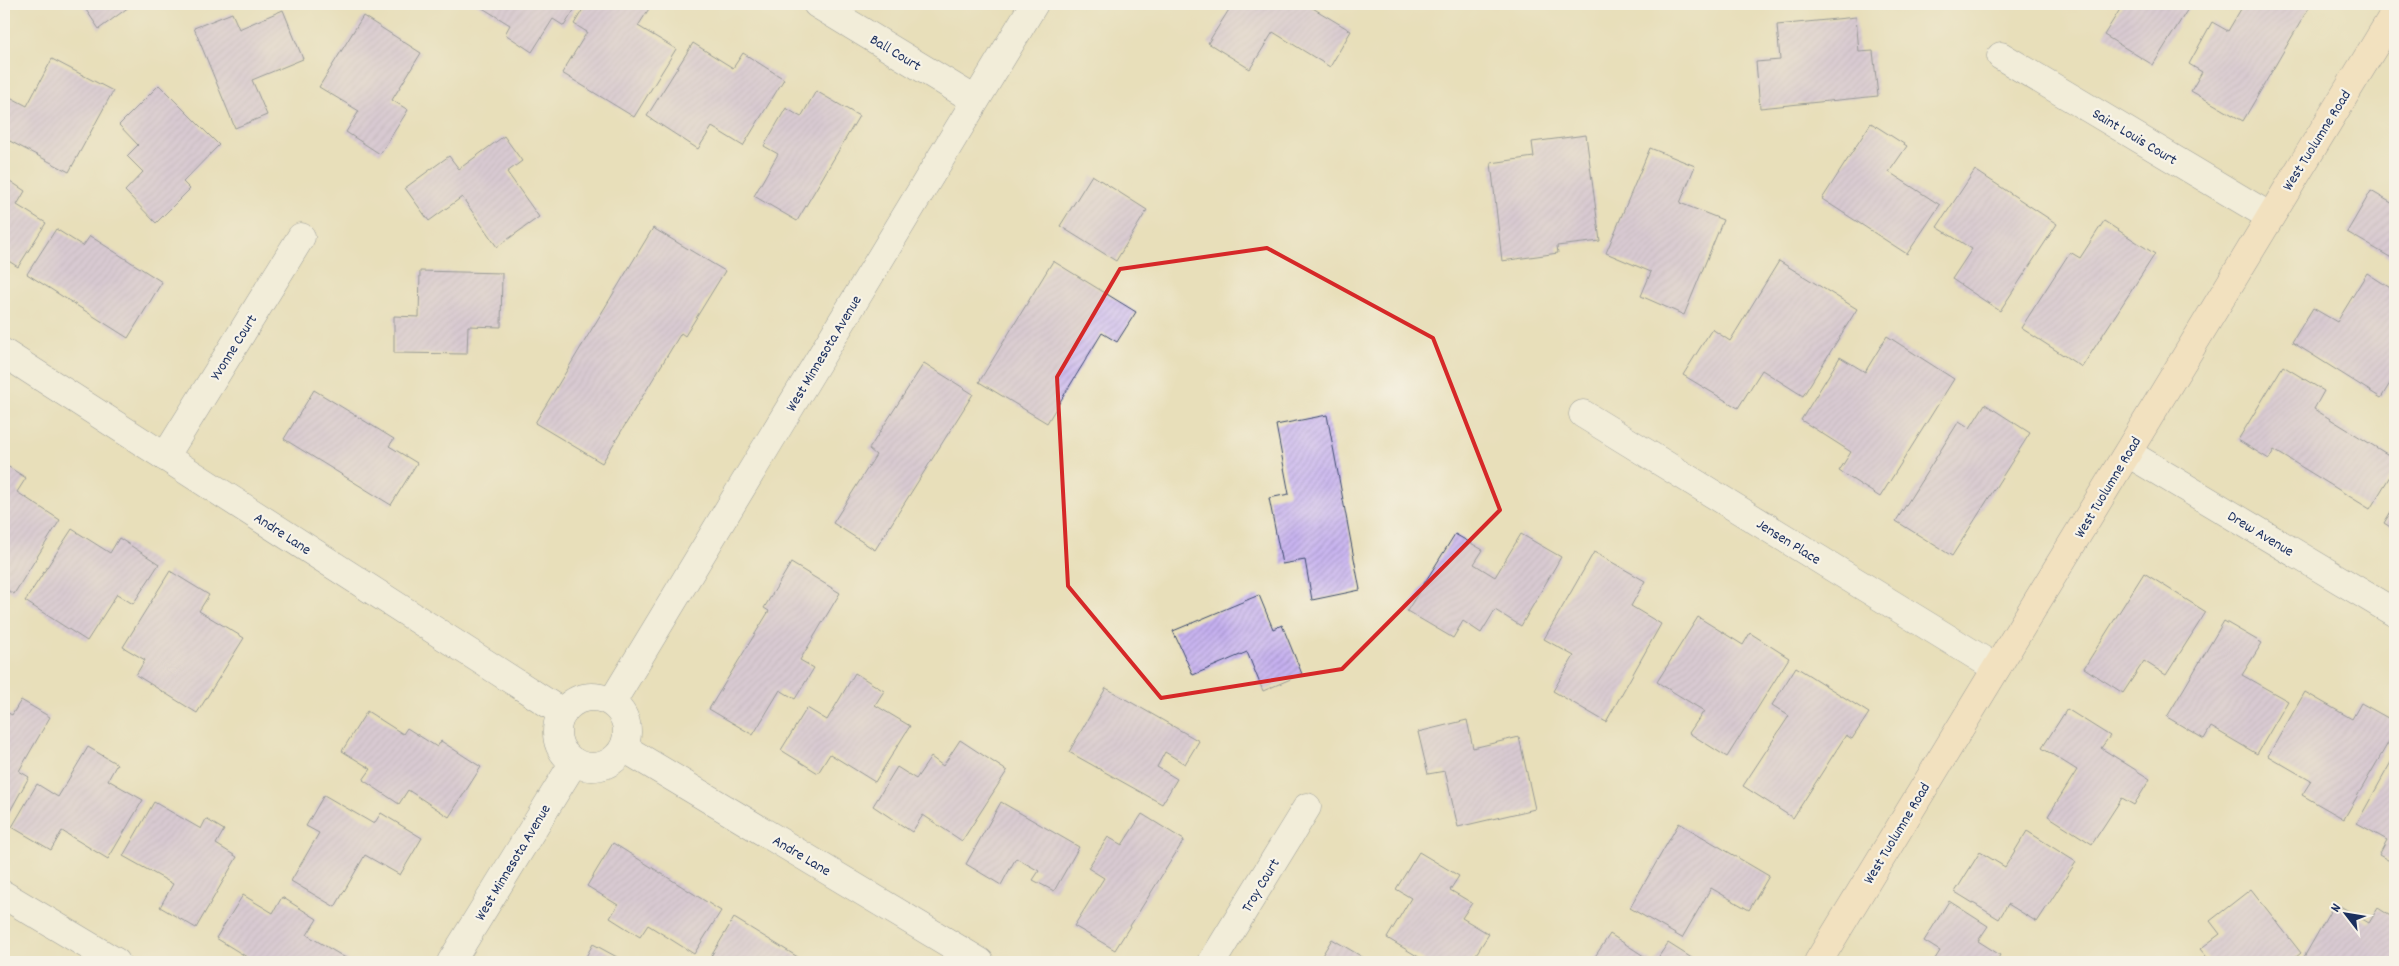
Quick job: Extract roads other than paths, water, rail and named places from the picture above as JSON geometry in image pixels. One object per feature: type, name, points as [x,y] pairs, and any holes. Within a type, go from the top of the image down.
[{"type":"street","name":"Ball Court","points":[[817,4],[975,100]]},
{"type":"street","name":"West Minnesota Avenue","points":[[612,702],[1034,4]]},
{"type":"street","name":"West Tuolumne Road","points":[[1818,962],[2128,453],[2269,216],[2395,12]]},
{"type":"street","name":"Saint Louis Court","points":[[2001,56],[2269,216]]},
{"type":"street","name":"Yvonne Court","points":[[165,457],[301,237]]},
{"type":"street","name":"Andre Lane","points":[[4,353],[562,713]]},
{"type":"street","name":"Jensen Place","points":[[1583,414],[1996,668]]},
{"type":"street","name":"Drew Avenue","points":[[2128,453],[2395,613]]},
{"type":"street","points":[[591,696],[612,702],[625,718],[628,738],[624,748],[617,758],[607,764],[584,767],[574,762],[562,750],[557,734],[562,713],[570,704],[591,696]]},
{"type":"street","name":"Andre Lane","points":[[624,748],[980,962]]},
{"type":"street","name":"West Minnesota Avenue","points":[[451,962],[574,762]]},
{"type":"street","name":"Troy Court","points":[[1212,962],[1308,807]]},
{"type":"street","points":[[4,895],[116,962]]}]
